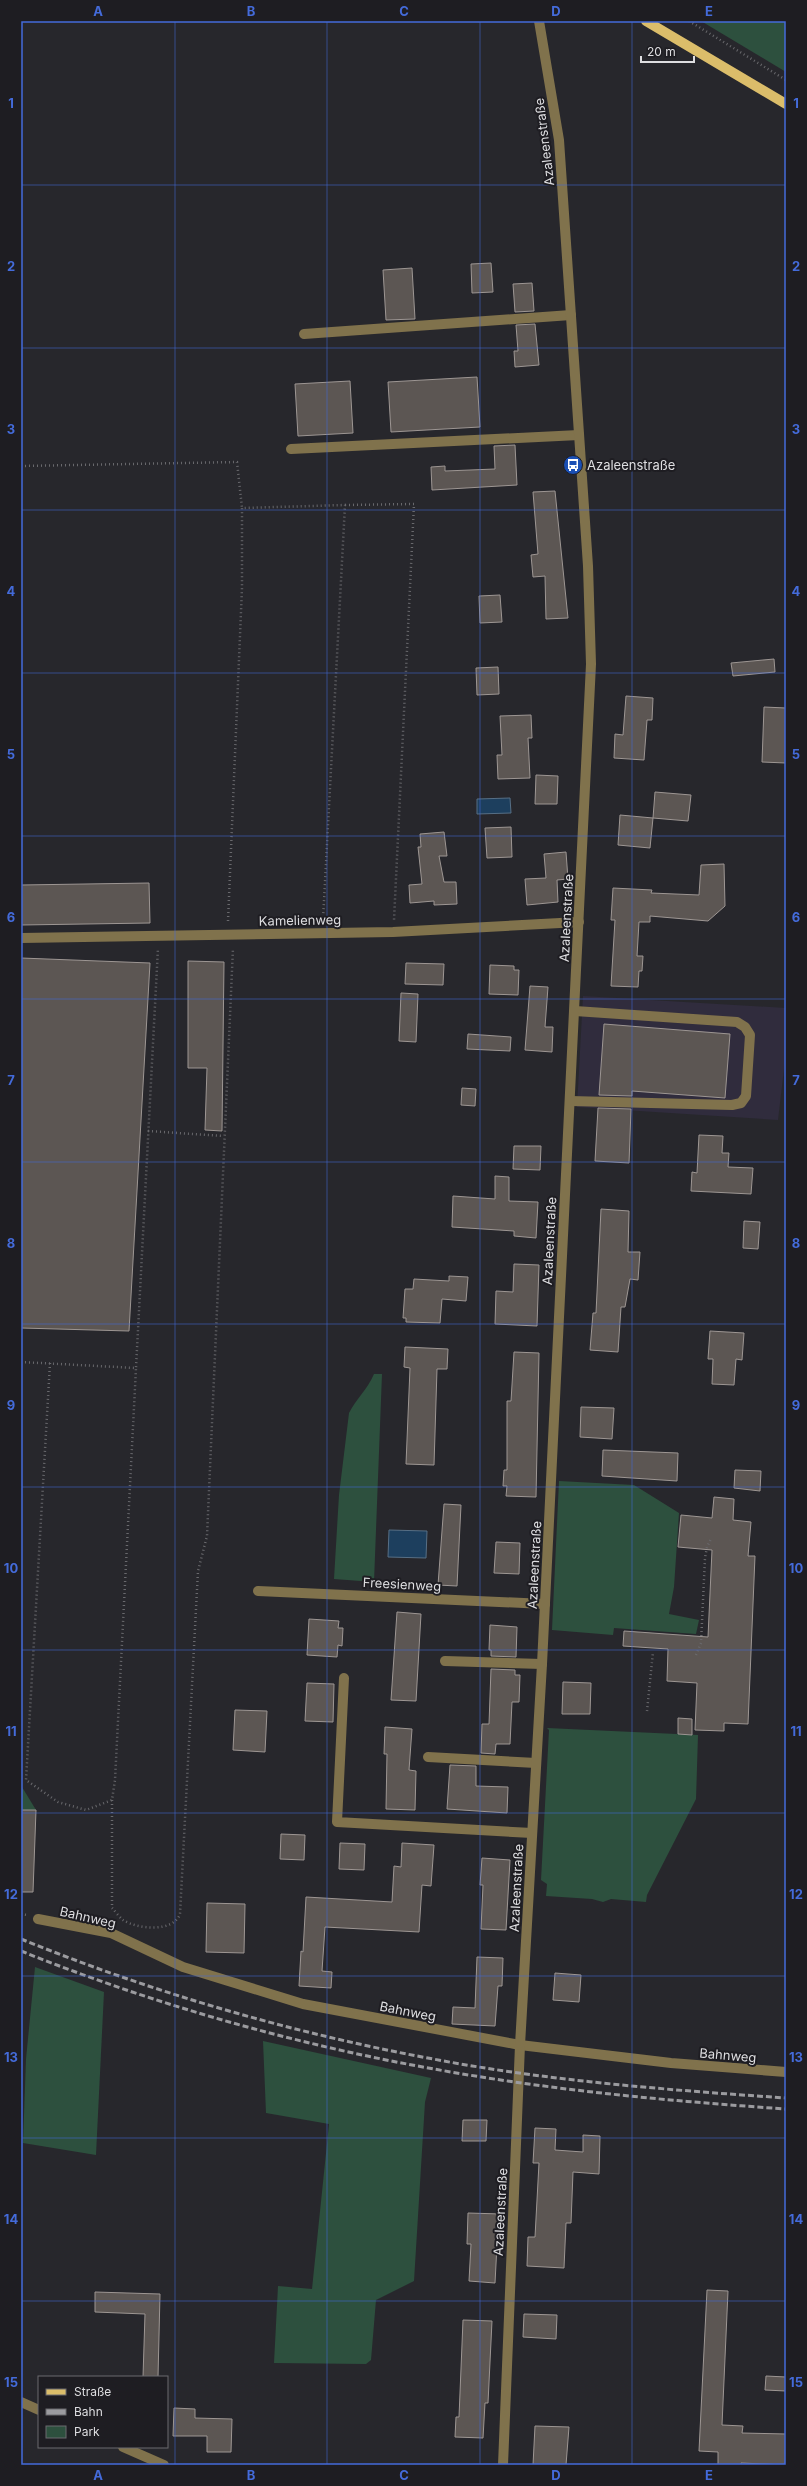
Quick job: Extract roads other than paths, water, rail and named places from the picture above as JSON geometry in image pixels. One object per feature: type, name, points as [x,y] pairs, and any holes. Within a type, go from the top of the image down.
[{"type":"main road","points":[[646,21],[786,104]]},
{"type":"street","name":"Azaleenstraße","points":[[503,2465],[520,2045],[542,1664],[592,664],[579,435],[559,140],[540,21]]},
{"type":"street","points":[[304,334],[571,315]]},
{"type":"street","points":[[291,449],[579,435]]},
{"type":"street","name":"Kamelienweg","points":[[21,938],[393,932],[579,922]]},
{"type":"street","points":[[570,1101],[732,1105],[741,1103],[746,1096],[750,1035],[745,1027],[737,1022],[575,1011]]},
{"type":"street","name":"Freesienweg","points":[[258,1591],[545,1604]]},
{"type":"street","points":[[445,1661],[542,1664]]},
{"type":"street","points":[[344,1678],[336,1822],[532,1833]]},
{"type":"street","points":[[428,1757],[536,1763]]},
{"type":"street","name":"Bahnweg","points":[[38,1919],[111,1934],[183,1968],[303,2004],[520,2045],[671,2063],[786,2072]]},
{"type":"street","points":[[21,2402],[38,2410]]},
{"type":"street","points":[[125,2448],[164,2465]]},
{"type":"water","points":[[510,798],[511,813],[477,814],[477,799]]},
{"type":"water","points":[[389,1530],[427,1531],[426,1558],[388,1557]]},
{"type":"railway","points":[[21,1939],[122,1977],[224,2010],[380,2049],[477,2067],[565,2079],[698,2092],[786,2098]]},
{"type":"railway","points":[[21,1951],[121,1988],[173,2005],[276,2035],[381,2059],[434,2069],[565,2089],[786,2109]]},
{"type":"place","name":"Azaleenstraße","points":[[573,465]]}]
